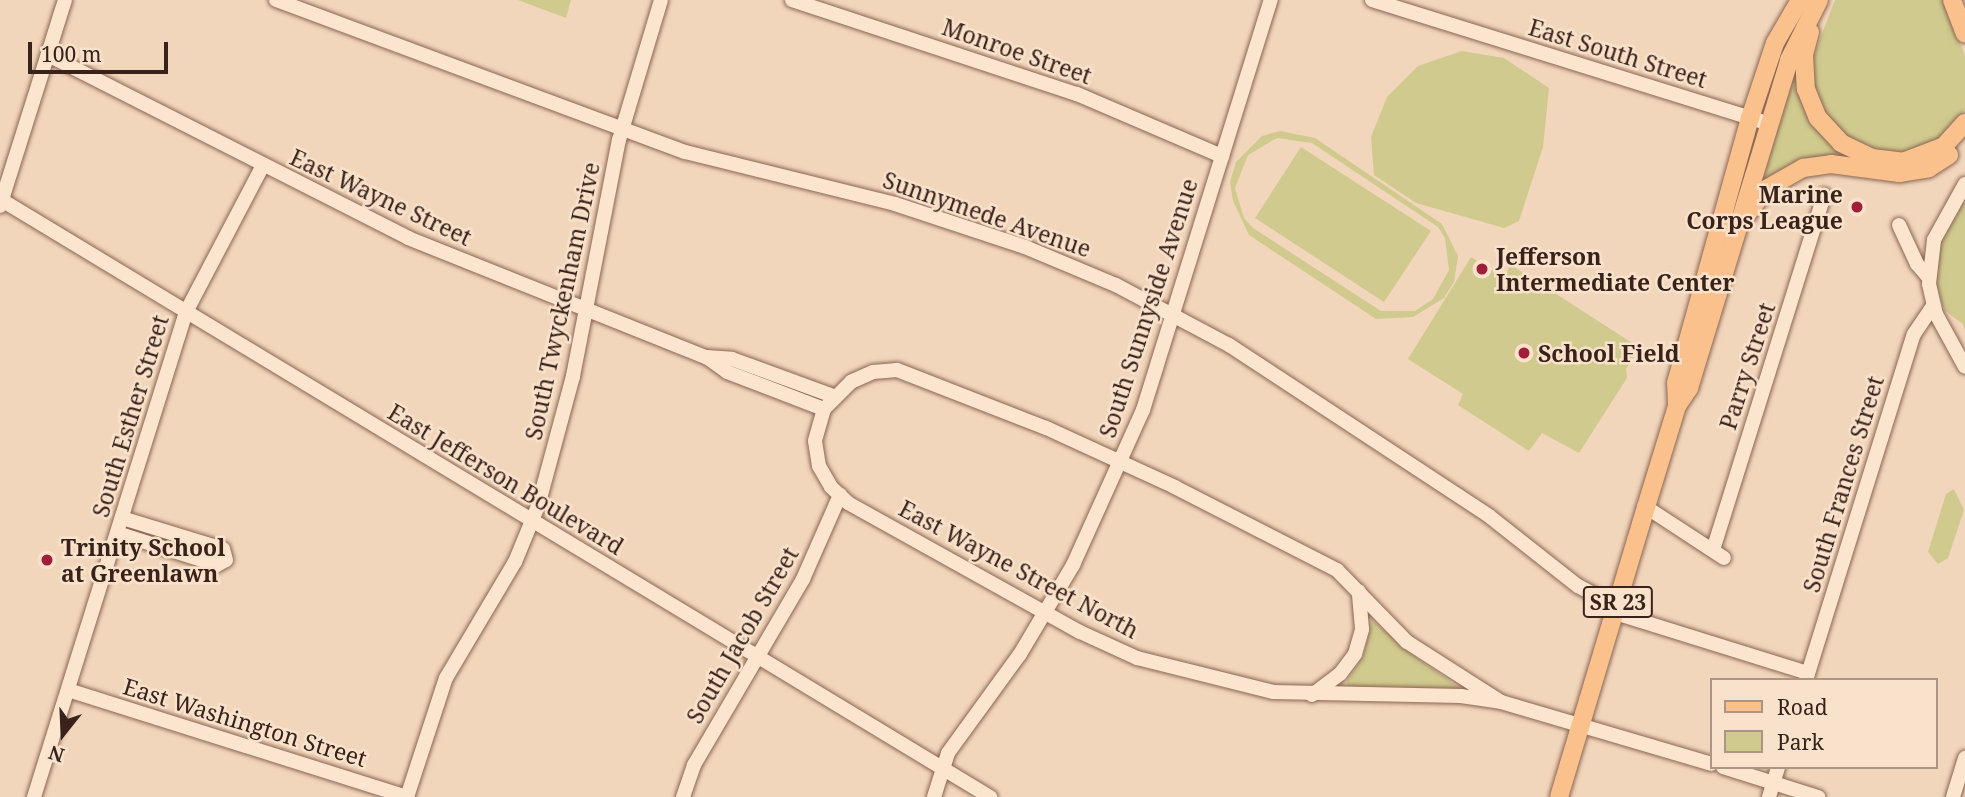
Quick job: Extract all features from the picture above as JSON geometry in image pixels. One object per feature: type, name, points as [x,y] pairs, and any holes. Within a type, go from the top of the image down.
[{"type":"main road","points":[[1785,22],[1794,0]]},
{"type":"main road","name":"SR 23","points":[[1677,406],[1676,383],[1750,118],[1785,22],[1800,0]]},
{"type":"main road","name":"SR 23","points":[[1559,797],[1677,406],[1689,388],[1797,38],[1821,0]]},
{"type":"main road","points":[[1821,0],[1807,40],[1805,80],[1818,118],[1841,143],[1872,158],[1903,162],[1944,146],[1965,123]]},
{"type":"main road","points":[[1952,0],[1965,34]]},
{"type":"main road","points":[[1735,233],[1766,189],[1803,168],[1831,164],[1889,174],[1916,172],[1943,160],[1965,142]]},
{"type":"street","points":[[1,202],[65,0]]},
{"type":"street","name":"Sunnymede Avenue","points":[[276,0],[622,129],[725,163],[863,194],[1069,264],[1174,313],[1397,454],[1489,516],[1578,586],[1616,609],[1807,676]]},
{"type":"street","name":"South Twyckenham Drive","points":[[408,797],[446,678],[515,562],[533,520],[561,427],[622,129],[661,0]]},
{"type":"street","name":"Monroe Street","points":[[792,0],[1077,94],[1222,156]]},
{"type":"street","name":"South Sunnyside Avenue","points":[[934,797],[942,769],[1046,613],[1121,462],[1150,390],[1271,0]]},
{"type":"street","name":"East South Street","points":[[1373,0],[1769,124]]},
{"type":"street","name":"East Wayne Street","points":[[48,55],[262,167],[408,238],[585,311],[706,357],[727,372],[824,409]]},
{"type":"street","name":"South Esther Street","points":[[34,797],[186,312],[262,167]]},
{"type":"street","points":[[1965,184],[1934,240],[1929,278],[1933,306],[1965,367]]},
{"type":"street","name":"Parry Street","points":[[1646,507],[1718,554],[1824,195]]},
{"type":"street","name":"East Jefferson Boulevard","points":[[1,202],[989,797]]},
{"type":"street","points":[[1899,225],[1917,264],[1929,278]]},
{"type":"street","name":"South Frances Street","points":[[1807,676],[1914,334],[1933,306]]},
{"type":"street","name":"East Wayne Street","points":[[706,357],[732,359],[833,396]]},
{"type":"street","points":[[833,396],[870,373],[909,372],[1121,462],[1324,563],[1359,591],[1407,642],[1501,702],[1710,764]]},
{"type":"street","name":"East Wayne Street North","points":[[833,396],[817,427],[816,453],[825,477],[840,495],[1108,646],[1163,667],[1238,686],[1312,695],[1461,696],[1501,702]]},
{"type":"street","name":"South Jacob Street","points":[[683,797],[694,765],[758,658],[825,535],[840,495]]},
{"type":"street","points":[[117,533],[217,565],[226,560],[223,550],[122,517]]},
{"type":"street","points":[[1312,695],[1340,674],[1358,646],[1362,619],[1359,591]]},
{"type":"street","name":"East Washington Street","points":[[68,690],[408,797]]},
{"type":"street","points":[[1953,797],[1965,758]]},
{"type":"street","points":[[1727,769],[1771,790],[1818,797]]},
{"type":"street","points":[[1771,790],[1777,769]]},
{"type":"green space","points":[[518,0],[571,0],[566,18]]},
{"type":"green space","points":[[1835,0],[1945,0],[1965,56],[1965,110],[1944,139],[1911,155],[1857,147],[1826,118],[1813,89],[1811,62]]},
{"type":"green space","points":[[1462,51],[1504,58],[1549,88],[1543,147],[1519,221],[1504,228],[1416,203],[1374,175],[1371,137],[1387,97],[1418,66]]},
{"type":"green space","points":[[1794,66],[1813,124],[1849,162],[1761,188]]},
{"type":"green space","points":[[1280,131],[1315,138],[1442,224],[1458,256],[1454,282],[1444,298],[1413,317],[1376,319],[1249,235],[1233,201],[1230,182],[1236,162],[1262,136]],"holes":[[[1277,138],[1312,143],[1438,227],[1445,238],[1449,270],[1433,299],[1415,311],[1381,311],[1253,228],[1244,218],[1235,188],[1248,155]]]},
{"type":"green space","points":[[1301,147],[1431,231],[1384,302],[1255,218]]},
{"type":"green space","points":[[1965,197],[1965,331],[1963,324],[1945,311],[1934,282],[1940,242]]},
{"type":"green space","name":"School Field","points":[[1471,257],[1503,277],[1511,265],[1640,348],[1626,369],[1627,378],[1579,453],[1542,433],[1529,451],[1458,405],[1463,394],[1408,359]]},
{"type":"green space","points":[[1954,489],[1964,510],[1948,558],[1938,564],[1928,552],[1946,494]]},
{"type":"green space","points":[[1372,620],[1417,658],[1461,689],[1347,688],[1347,681],[1364,655]]},
{"type":"place","name":"Marine Corps League","points":[[1857,207]]},
{"type":"place","name":"Jefferson Intermediate Center","points":[[1482,269]]},
{"type":"place","name":"School Field","points":[[1524,353]]},
{"type":"place","name":"Trinity School at Greenlawn","points":[[47,560]]}]
